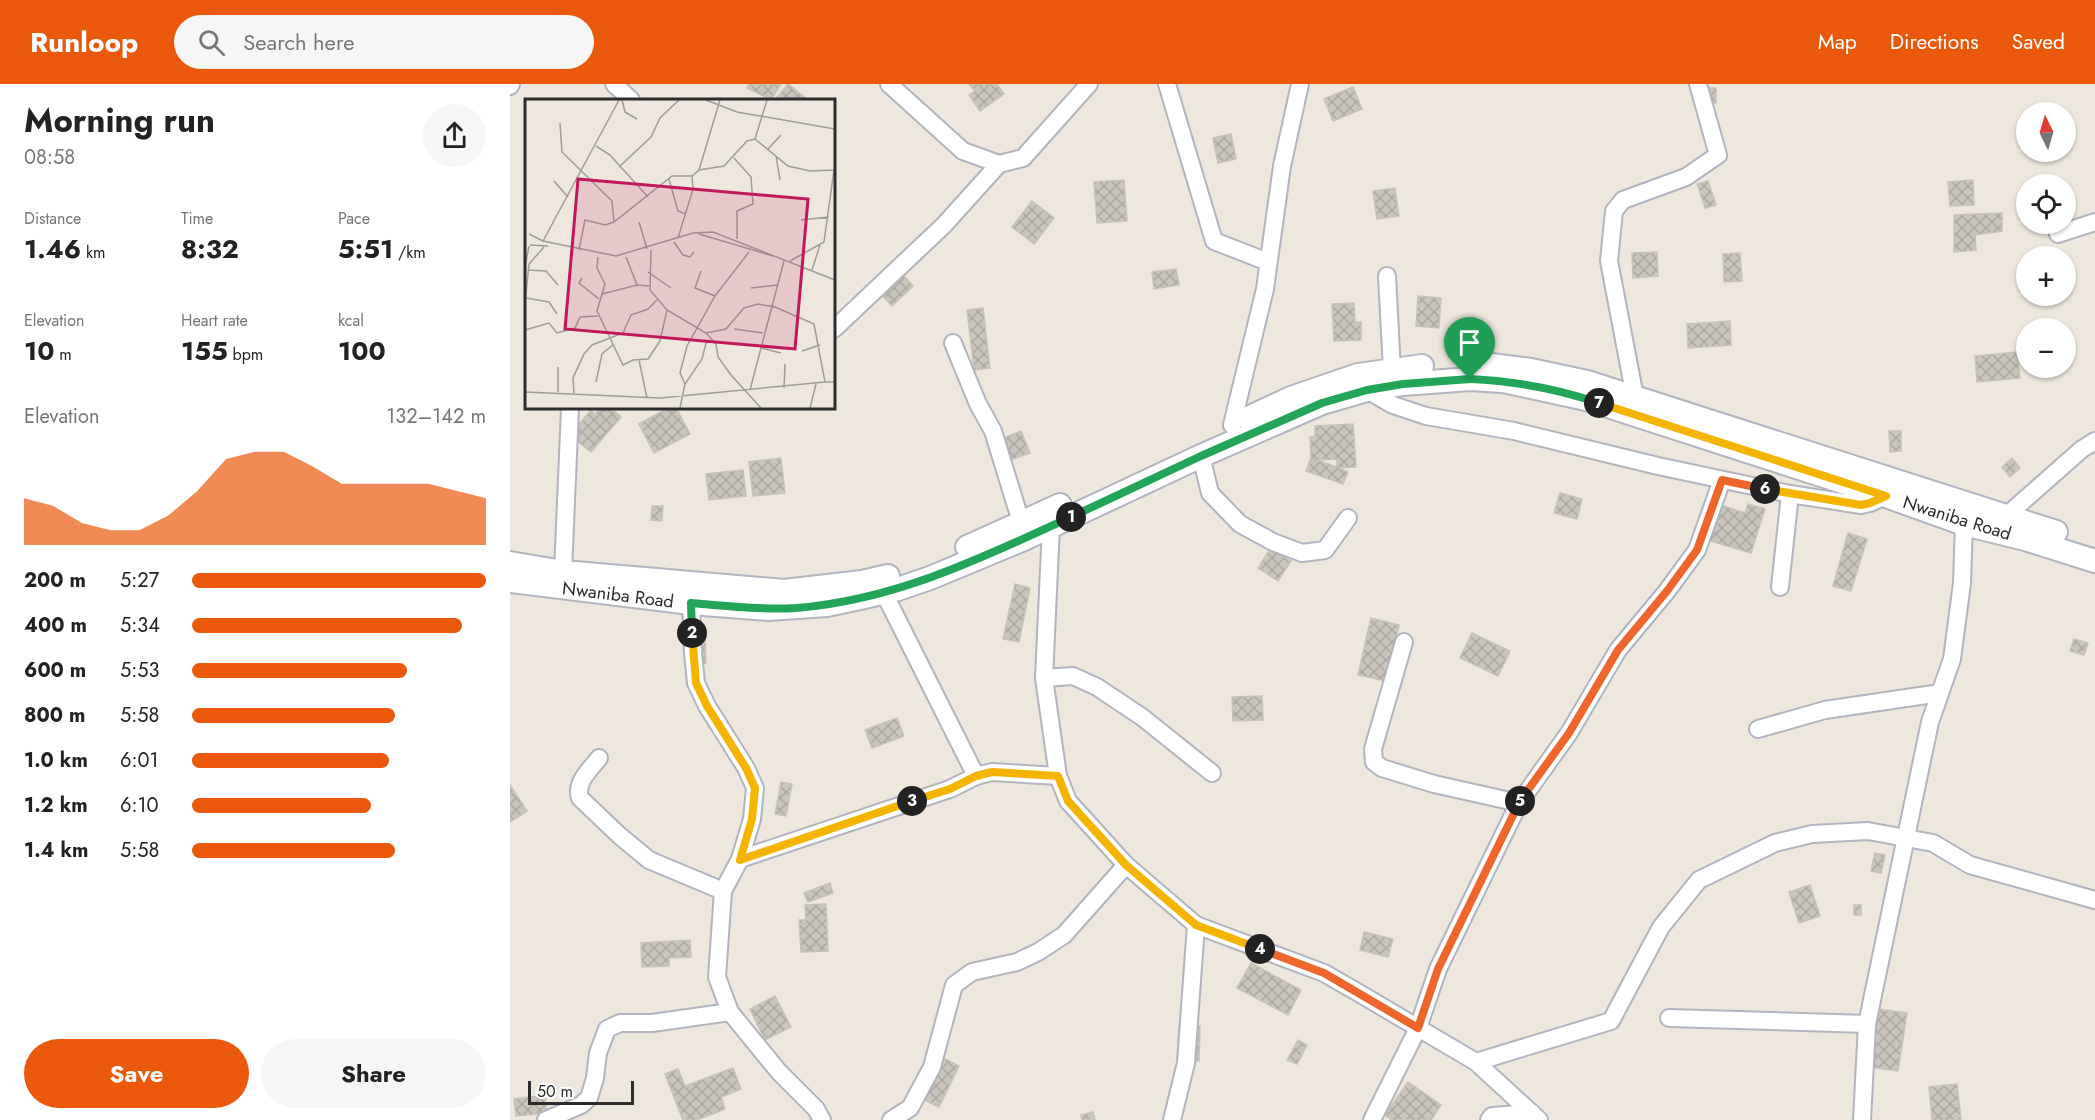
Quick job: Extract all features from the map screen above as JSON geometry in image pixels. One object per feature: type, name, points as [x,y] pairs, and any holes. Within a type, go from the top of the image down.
[{"type":"main road","points":[[510,563],[563,572],[784,591],[862,582],[940,559],[1291,398],[1326,385],[1358,375],[1467,363],[1508,366],[1587,382],[2095,545]]},
{"type":"main road","name":"Nwaniba Road","points":[[510,581],[691,603],[768,609],[827,605],[884,593],[930,578],[1051,526],[1322,403],[1367,390],[1403,384],[1470,379],[1503,381],[1586,399],[1886,496],[1965,524],[2025,539],[2095,561]]},
{"type":"street","points":[[615,84],[630,99]]},
{"type":"street","points":[[889,84],[963,151],[999,164],[1023,158],[1089,84]]},
{"type":"street","points":[[1167,84],[1214,241],[1268,262]]},
{"type":"street","points":[[1232,426],[1265,289],[1282,166],[1300,84]]},
{"type":"street","points":[[1635,397],[1609,261],[1614,211],[1623,200],[1686,177],[1718,155],[1698,84]]},
{"type":"street","points":[[836,327],[944,225],[999,164]]},
{"type":"street","points":[[2076,228],[2095,222]]},
{"type":"street","points":[[1387,276],[1392,370]]},
{"type":"street","points":[[953,343],[978,404],[993,430],[1021,522]]},
{"type":"street","points":[[1367,390],[1393,405],[1426,416],[1514,431],[1790,494],[1861,505],[1886,496]]},
{"type":"street","points":[[563,572],[570,410]]},
{"type":"street","points":[[2006,516],[2082,448],[2095,441]]},
{"type":"street","points":[[1201,456],[1210,493],[1240,524],[1273,542],[1302,553],[1325,550],[1348,518]]},
{"type":"street","points":[[1372,1120],[1418,1028],[1438,969],[1519,803],[1569,733],[1618,650],[1667,591],[1697,550],[1722,480]]},
{"type":"street","points":[[1780,587],[1790,494]]},
{"type":"street","points":[[1862,1120],[1867,1024],[1930,722],[1952,658],[1962,583],[1965,524]]},
{"type":"street","points":[[1051,526],[1044,678],[1058,776],[1068,801],[1126,865],[1196,925],[1324,973],[1476,1062],[1535,1117]]},
{"type":"street","points":[[884,593],[976,776]]},
{"type":"street","points":[[691,603],[696,683],[707,706],[746,768],[755,788],[752,819],[740,860],[723,891],[717,977],[730,1012],[779,1072],[816,1109],[822,1120]]},
{"type":"street","points":[[1404,642],[1372,749],[1374,762],[1382,768],[1434,784],[1519,803]]},
{"type":"street","points":[[1044,678],[1073,676],[1097,687],[1142,717],[1212,773]]},
{"type":"street","points":[[1758,729],[1825,710],[1940,693]]},
{"type":"street","points":[[599,758],[581,781],[578,791],[580,798],[649,860],[723,891]]},
{"type":"street","points":[[740,860],[950,789],[976,776],[992,772],[1058,776]]},
{"type":"street","points":[[1476,1062],[1611,1021],[1661,927],[1699,879],[1775,843],[1812,834],[1868,831],[1907,837],[1933,843],[1970,865],[2095,900]]},
{"type":"street","points":[[891,1120],[910,1108],[932,1067],[954,985],[972,972],[1017,962],[1064,935],[1126,865]]},
{"type":"street","points":[[1172,1120],[1186,1064],[1196,925]]},
{"type":"street","points":[[546,1120],[581,1105],[589,1098],[595,1078],[598,1053],[607,1029],[620,1023],[652,1023],[730,1012]]},
{"type":"street","points":[[1669,1018],[1867,1024]]},
{"type":"street","points":[[1489,1120],[1492,1116],[1535,1117]]},
{"type":"building","points":[[749,84],[781,84],[772,99],[747,88]]},
{"type":"building","points":[[788,84],[807,99],[776,99]]},
{"type":"building","points":[[969,84],[997,84],[1004,94],[980,111],[969,95],[975,91]]},
{"type":"building","points":[[1353,87],[1362,109],[1333,121],[1324,99]]},
{"type":"building","points":[[1708,88],[1716,88],[1716,103],[1708,102]]},
{"type":"building","points":[[1231,134],[1236,159],[1218,163],[1213,138]]},
{"type":"building","points":[[1124,180],[1127,221],[1097,223],[1094,182]]},
{"type":"building","points":[[1973,180],[1974,205],[1950,206],[1948,182]]},
{"type":"building","points":[[1708,181],[1716,205],[1705,208],[1697,184]]},
{"type":"building","points":[[1395,188],[1399,216],[1377,219],[1373,191]]},
{"type":"building","points":[[1032,201],[1054,218],[1034,244],[1012,227]]},
{"type":"building","points":[[2002,213],[2002,231],[1975,235],[1976,250],[1954,252],[1954,215]]},
{"type":"building","points":[[1657,252],[1658,276],[1633,278],[1632,253]]},
{"type":"building","points":[[1740,253],[1742,281],[1724,282],[1723,254]]},
{"type":"building","points":[[894,265],[913,286],[892,306],[873,285]]},
{"type":"building","points":[[1176,269],[1179,285],[1154,289],[1152,272]]},
{"type":"building","points":[[1418,296],[1441,298],[1439,328],[1416,326]]},
{"type":"building","points":[[1354,303],[1355,322],[1361,322],[1361,340],[1334,341],[1332,304]]},
{"type":"building","points":[[983,308],[990,368],[974,370],[967,310]]},
{"type":"building","points":[[1730,321],[1731,345],[1688,348],[1687,324]]},
{"type":"building","points":[[2016,352],[2016,378],[2020,378],[1977,382],[1975,356]]},
{"type":"building","points":[[591,410],[595,414],[598,410],[613,410],[621,417],[591,452],[570,435]]},
{"type":"building","points":[[664,410],[677,410],[690,434],[654,453],[639,424]]},
{"type":"building","points":[[1353,424],[1356,467],[1338,468],[1348,472],[1343,484],[1306,471],[1311,458],[1310,437],[1315,436],[1315,426]],"holes":[[[1337,459],[1337,467],[1317,460]]]},
{"type":"building","points":[[1021,431],[1030,453],[1007,461],[999,440]]},
{"type":"building","points":[[1889,431],[1901,431],[1901,451],[1890,452]]},
{"type":"building","points":[[781,458],[785,493],[753,496],[749,462]]},
{"type":"building","points":[[2012,458],[2020,468],[2010,477],[2002,467]]},
{"type":"building","points":[[743,470],[746,496],[709,500],[706,474]]},
{"type":"building","points":[[1560,493],[1582,499],[1577,519],[1554,513]]},
{"type":"building","points":[[1718,504],[1745,513],[1748,504],[1765,509],[1751,553],[1707,540]]},
{"type":"building","points":[[652,506],[663,506],[662,521],[651,520]]},
{"type":"building","points":[[1848,533],[1867,539],[1851,591],[1833,586]]},
{"type":"building","points":[[1270,549],[1291,561],[1278,581],[1258,568]]},
{"type":"building","points":[[1015,584],[1030,588],[1019,642],[1003,639]]},
{"type":"building","points":[[1371,618],[1399,625],[1386,681],[1358,675]]},
{"type":"building","points":[[1472,633],[1510,651],[1498,676],[1460,658]]},
{"type":"building","points":[[705,636],[706,663],[687,664],[686,637]]},
{"type":"building","points":[[2074,639],[2088,643],[2084,655],[2070,651]]},
{"type":"building","points":[[1262,696],[1263,720],[1233,721],[1232,697]]},
{"type":"building","points":[[897,718],[904,736],[872,748],[865,730]]},
{"type":"building","points":[[781,782],[792,784],[786,816],[775,814]]},
{"type":"building","points":[[510,785],[527,811],[510,822]]},
{"type":"building","points":[[1875,853],[1885,855],[1881,873],[1871,871]]},
{"type":"building","points":[[830,883],[833,893],[808,902],[804,893]]},
{"type":"building","points":[[1810,885],[1820,916],[1799,923],[1789,892]]},
{"type":"building","points":[[826,904],[828,951],[801,952],[799,920],[806,920],[805,905]]},
{"type":"building","points":[[1854,905],[1861,905],[1861,915],[1854,915]]},
{"type":"building","points":[[1364,932],[1393,939],[1388,957],[1360,950]]},
{"type":"building","points":[[690,940],[691,957],[669,958],[669,966],[642,967],[641,943]]},
{"type":"building","points":[[1251,963],[1301,990],[1288,1015],[1237,988]]},
{"type":"building","points":[[775,996],[791,1027],[765,1040],[750,1009]]},
{"type":"building","points":[[1878,1009],[1907,1013],[1898,1071],[1869,1067]]},
{"type":"building","points":[[1179,1025],[1200,1026],[1199,1061],[1177,1060]]},
{"type":"building","points":[[1298,1040],[1307,1045],[1297,1064],[1287,1060]]},
{"type":"building","points":[[934,1053],[959,1066],[939,1107],[914,1095]]},
{"type":"building","points":[[733,1068],[741,1089],[721,1097],[725,1109],[697,1120],[683,1120],[665,1074],[678,1069],[685,1086]]},
{"type":"building","points":[[1408,1082],[1441,1105],[1431,1120],[1392,1120],[1385,1115]]},
{"type":"building","points":[[1957,1084],[1961,1120],[1932,1120],[1929,1087]]},
{"type":"building","points":[[545,1095],[547,1113],[516,1116],[514,1099]]},
{"type":"building","points":[[1093,1112],[1095,1120],[1082,1120],[1081,1115]]},
{"type":"route","points":[[1470,379],[1503,381],[1586,399],[1886,496],[1861,505],[1722,480],[1697,550],[1667,591],[1618,650],[1569,733],[1519,803],[1438,969],[1418,1028],[1324,973],[1196,925],[1126,865],[1068,801],[1058,776],[992,772],[976,776],[950,789],[740,860],[752,819],[755,788],[746,768],[707,706],[696,683],[691,603],[768,609],[794,608],[827,605],[898,590],[1024,539],[1201,456],[1322,403],[1367,390],[1403,384],[1470,379]]}]
